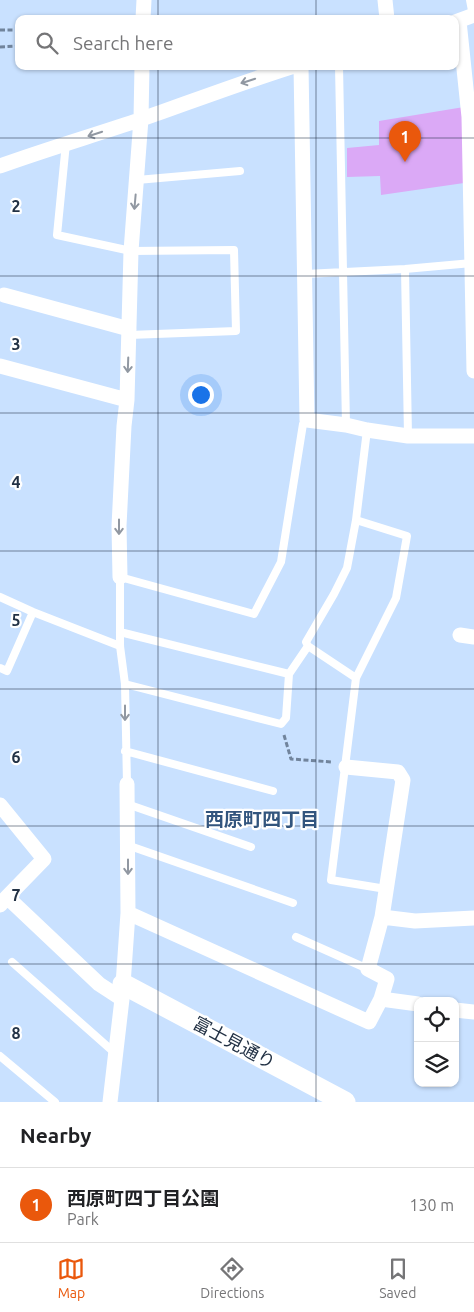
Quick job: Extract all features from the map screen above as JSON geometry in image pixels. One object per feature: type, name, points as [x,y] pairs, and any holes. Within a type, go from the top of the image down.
[{"type":"street","points":[[143,15],[144,0]]},
{"type":"street","points":[[385,0],[387,15]]},
{"type":"street","points":[[465,19],[472,117],[474,371]]},
{"type":"street","points":[[120,577],[118,526],[127,400],[131,251],[141,119],[142,70]]},
{"type":"street","points":[[0,166],[281,70]]},
{"type":"street","points":[[301,70],[308,420],[408,436],[474,436]]},
{"type":"street","points":[[4,295],[129,332]]},
{"type":"street","points":[[0,366],[127,400]]},
{"type":"street","points":[[128,913],[369,1022],[381,999],[387,979],[368,969],[382,917],[402,780],[398,772],[346,765]]},
{"type":"street","points":[[110,1102],[123,991],[128,913],[127,784]]},
{"type":"street","points":[[0,805],[44,860],[4,901],[99,984],[123,991]]},
{"type":"street","points":[[382,917],[414,922],[474,918]]},
{"type":"street","name":"富士見通り","points":[[123,991],[345,1102]]},
{"type":"street","points":[[381,999],[414,1003]]},
{"type":"street","points":[[459,1010],[474,1012]]},
{"type":"lane","points":[[465,19],[470,0]]},
{"type":"lane","points":[[339,70],[346,425]]},
{"type":"lane","points":[[66,143],[57,235],[131,251],[234,250],[236,331],[129,332]]},
{"type":"lane","points":[[137,180],[240,172]]},
{"type":"lane","points":[[305,274],[405,269],[472,263]]},
{"type":"lane","points":[[405,269],[408,436]]},
{"type":"lane","points":[[127,784],[125,684],[120,646],[120,577],[254,614],[281,562],[303,424],[308,420]]},
{"type":"lane","points":[[356,678],[308,646],[306,642],[347,568],[356,520],[368,430]]},
{"type":"lane","points":[[356,520],[407,536],[396,598],[356,678],[331,880],[386,889]]},
{"type":"lane","points":[[0,597],[120,646]]},
{"type":"lane","points":[[0,668],[7,671],[33,612]]},
{"type":"lane","points":[[120,632],[289,674]]},
{"type":"lane","points":[[125,684],[281,724],[286,718],[289,674],[308,646]]},
{"type":"lane","points":[[126,751],[273,791]]},
{"type":"lane","points":[[127,804],[251,848]]},
{"type":"lane","points":[[128,845],[293,902]]},
{"type":"lane","points":[[296,937],[368,969]]},
{"type":"lane","points":[[12,962],[116,1054]]},
{"type":"lane","points":[[0,1056],[54,1102]]},
{"type":"path","points":[[0,30],[15,30]]},
{"type":"path","points":[[0,47],[15,46]]},
{"type":"path","points":[[281,724],[291,758],[346,765]]},
{"type":"shaded area","points":[[464,107],[464,183],[381,195],[380,176],[347,177],[347,148],[379,145],[379,121]]},
{"type":"place","name":"西原町四丁目公園","points":[[405,162]]},
{"type":"district","name":"西原町四丁目","points":[[262,819]]}]
